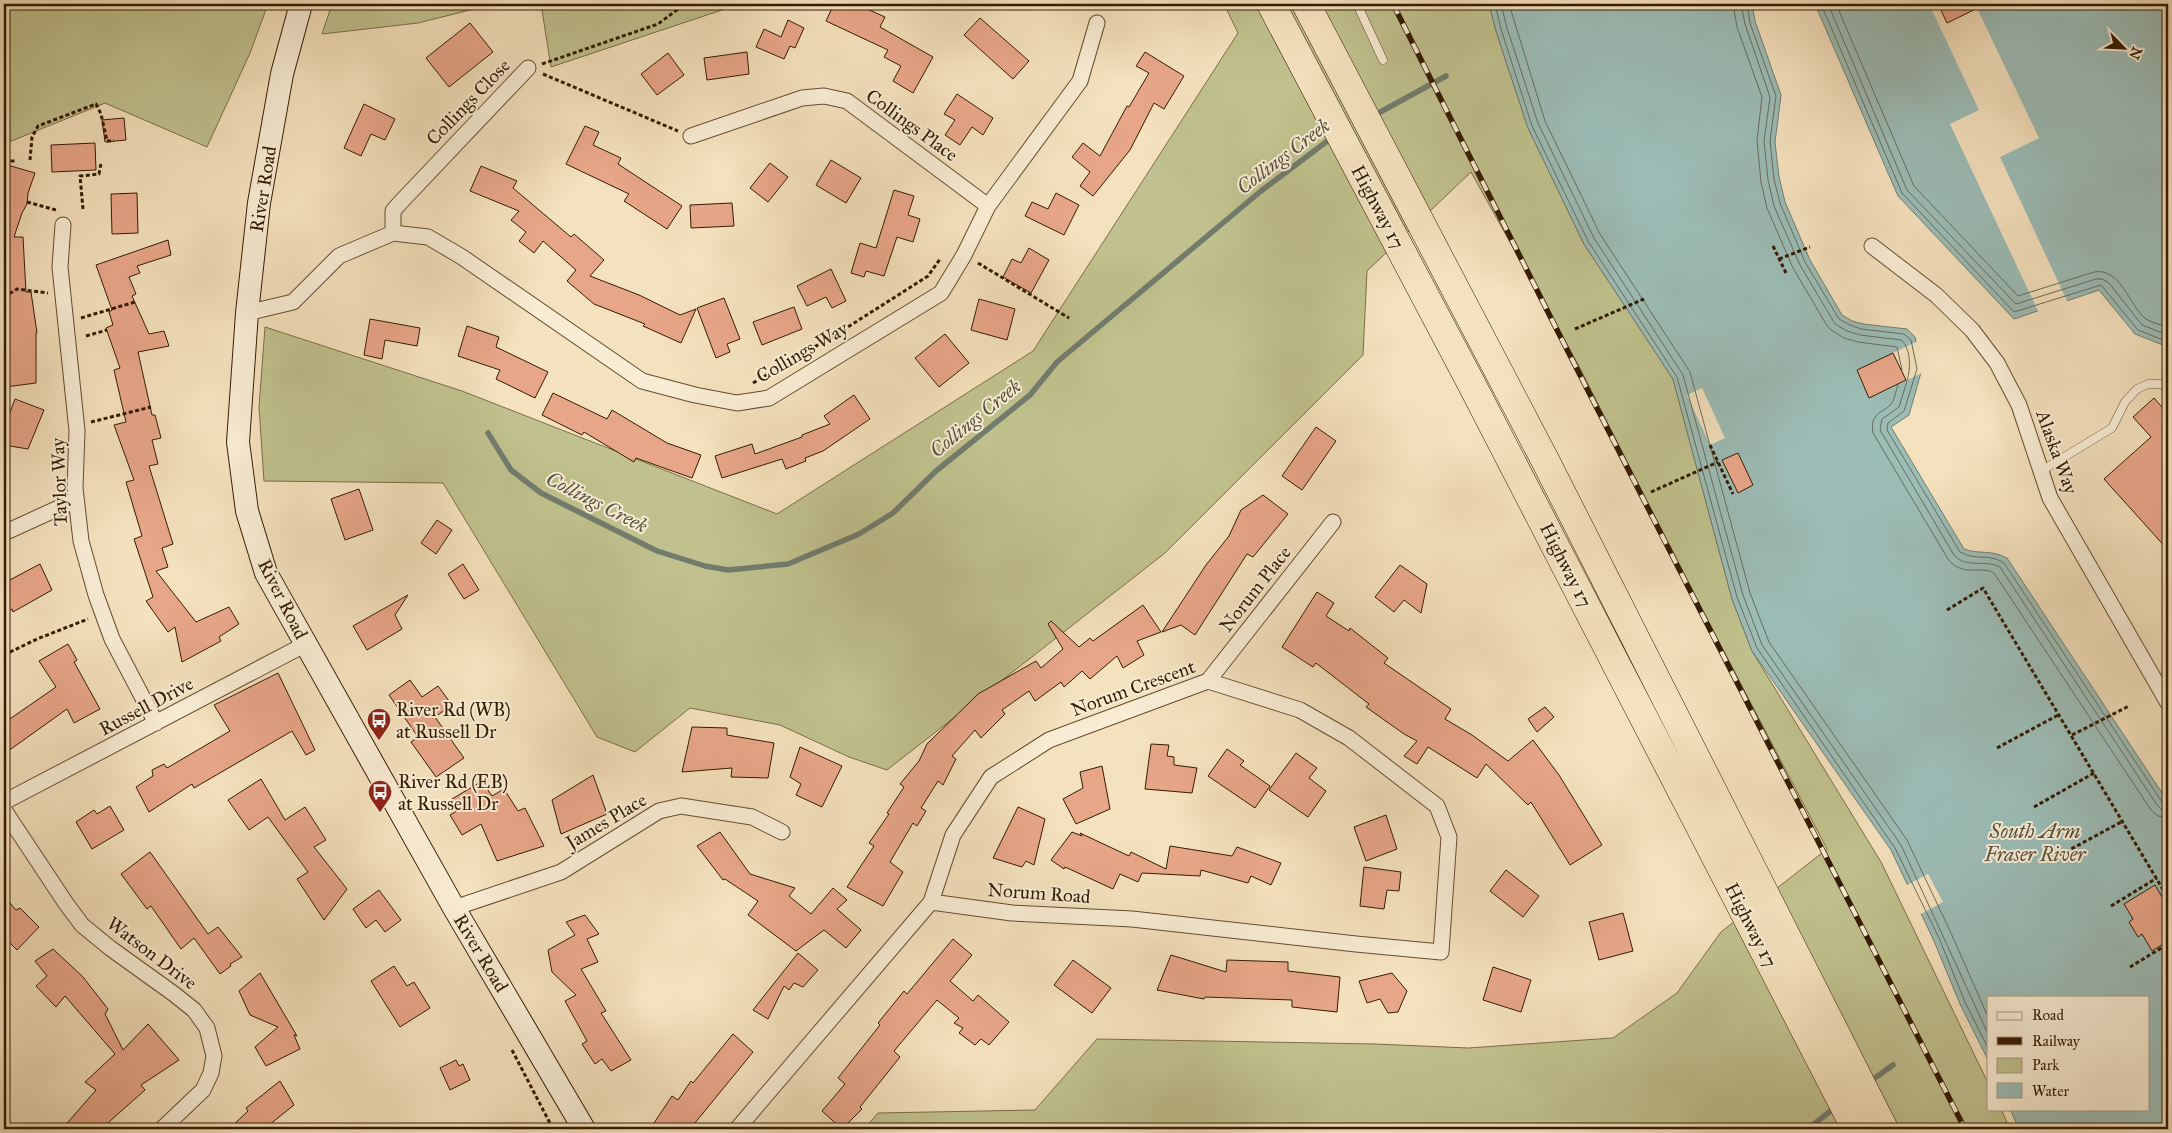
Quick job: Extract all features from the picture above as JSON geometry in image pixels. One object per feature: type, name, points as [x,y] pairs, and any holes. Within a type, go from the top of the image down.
[{"type":"highway","name":"Highway 17","points":[[1271,4],[1476,391],[1824,1039],[1884,1129]]},
{"type":"highway","name":"Highway 17","points":[[1306,4],[1554,477],[1824,1039],[1856,1129]]},
{"type":"street","name":"River Road","points":[[301,4],[282,74],[259,203],[247,313],[238,442],[247,512],[266,573],[454,908],[584,1129]]},
{"type":"street","name":"Collings Way","points":[[393,233],[428,238],[462,257],[642,381],[695,395],[737,403],[769,398],[941,293],[964,255],[988,206],[1080,81],[1097,23]]},
{"type":"street","name":"Collings Close","points":[[393,233],[394,212],[398,204],[528,68]]},
{"type":"street","name":"Collings Place","points":[[691,136],[802,98],[824,96],[847,101],[988,206]]},
{"type":"street","name":"Taylor Way","points":[[63,225],[60,267],[78,431],[76,500],[81,540],[112,638],[156,724]]},
{"type":"street","points":[[247,313],[293,302],[339,256],[393,233]]},
{"type":"street","name":"Alaska Way","points":[[1872,246],[1936,296],[1972,330],[1997,363],[2019,405],[2050,498],[2168,703]]},
{"type":"street","points":[[4,533],[76,500]]},
{"type":"street","name":"Norum Place","points":[[1208,681],[1333,522]]},
{"type":"street","name":"Russell Drive","points":[[4,802],[306,644]]},
{"type":"street","name":"Norum Crescent","points":[[932,902],[953,835],[990,777],[1048,740],[1208,681],[1300,710],[1349,738],[1437,806],[1449,837],[1441,952]]},
{"type":"street","name":"James Place","points":[[454,908],[561,872],[658,812],[681,806],[752,817],[782,832]]},
{"type":"street","name":"Watson Drive","points":[[4,810],[64,902],[82,925],[194,1010],[207,1028],[214,1056],[211,1073],[203,1090],[162,1129]]},
{"type":"street","points":[[737,1129],[932,902]]},
{"type":"street","name":"Norum Road","points":[[932,902],[1012,913],[1132,919],[1441,952]]},
{"type":"lane","points":[[1358,4],[1383,60]]},
{"type":"lane","points":[[2041,471],[2112,428],[2125,402],[2137,389],[2148,384],[2161,384],[2168,388]]},
{"type":"path","points":[[550,61],[658,24],[685,4]]},
{"type":"path","name":"Collings Close","points":[[528,68],[691,136]]},
{"type":"path","points":[[30,160],[32,137],[38,126],[96,104],[102,114],[107,141],[114,141]]},
{"type":"path","points":[[4,161],[16,161]]},
{"type":"path","points":[[83,208],[80,176],[99,174],[101,163]]},
{"type":"path","points":[[28,202],[56,211]]},
{"type":"path","points":[[1773,246],[1786,274]]},
{"type":"path","points":[[1779,259],[1810,247]]},
{"type":"path","points":[[964,255],[1069,318]]},
{"type":"path","points":[[744,386],[761,380],[928,276],[943,256]]},
{"type":"path","points":[[4,297],[17,290],[51,293]]},
{"type":"path","points":[[1575,329],[1644,299]]},
{"type":"path","points":[[74,320],[135,302]]},
{"type":"path","points":[[86,336],[107,330]]},
{"type":"path","points":[[91,422],[151,407]]},
{"type":"path","points":[[1710,445],[1733,494]]},
{"type":"path","points":[[1651,492],[1718,462]]},
{"type":"path","points":[[1947,610],[1982,588],[2060,714],[2168,898]]},
{"type":"path","points":[[4,655],[37,638],[103,614]]},
{"type":"path","points":[[2072,735],[2129,706]]},
{"type":"path","points":[[1997,748],[2060,714]]},
{"type":"path","points":[[2034,807],[2094,773]]},
{"type":"path","points":[[2060,855],[2123,821]]},
{"type":"path","points":[[2110,906],[2156,878]]},
{"type":"path","points":[[2130,966],[2168,944]]},
{"type":"path","points":[[2164,947],[2168,954]]},
{"type":"path","points":[[510,1045],[553,1129]]},
{"type":"green space","points":[[4,4],[268,4],[250,53],[207,147],[105,103],[4,144]]},
{"type":"green space","points":[[332,4],[494,4],[418,23],[322,34]]},
{"type":"green space","points":[[541,4],[740,4],[551,67]]},
{"type":"green space","points":[[1224,4],[1489,4],[1528,128],[1584,244],[1673,379],[1732,599],[1752,651],[1881,862],[1987,1081],[1987,1110],[2001,1110],[2010,1129],[864,1129],[878,1113],[1035,1110],[1097,1039],[1375,1044],[1468,1048],[1613,1038],[1677,993],[1721,932],[1827,849],[1686,579],[1580,368],[1471,172],[1367,271],[1363,355],[1165,553],[887,770],[849,757],[780,725],[690,708],[635,752],[597,737],[443,483],[264,481],[259,407],[265,327],[462,391],[777,514],[1033,351],[1238,33]]},
{"type":"water","name":"South Arm Fraser River","points":[[1489,4],[1752,4],[1755,21],[1781,95],[1775,142],[1779,177],[1785,202],[1810,260],[1842,315],[1852,321],[1863,324],[1907,329],[1915,337],[1922,369],[1909,415],[1891,427],[1964,549],[2001,555],[2007,558],[2168,802],[2168,1129],[2019,1129],[2010,1110],[2150,1110],[2150,996],[1987,996],[1987,1058],[1960,1004],[1934,941],[1891,850],[1752,651],[1732,599],[1673,379],[1584,244],[1528,128]]},
{"type":"water","points":[[1815,4],[2168,4],[2168,347],[2135,334],[2099,290],[2014,319],[1898,196]]},
{"type":"pier","points":[[1929,4],[1975,4],[2039,138],[2000,157],[2068,303],[2039,313],[1950,124],[1979,110]]},
{"type":"pier","points":[[1918,341],[1924,372],[1869,398],[1857,370]]},
{"type":"pier","points":[[1702,388],[1725,438],[1710,445],[1687,395]]},
{"type":"pier","points":[[1928,874],[1943,902],[1919,915],[1905,886]]},
{"type":"building","points":[[834,4],[856,4],[885,17],[880,27],[933,57],[913,93],[893,81],[901,66],[884,57],[888,50],[826,21]]},
{"type":"building","points":[[1938,4],[1986,4],[1947,23]]},
{"type":"building","points":[[980,18],[1029,61],[1013,79],[964,35]]},
{"type":"building","points":[[788,20],[804,28],[795,48],[790,46],[784,59],[756,47],[764,29],[781,37]]},
{"type":"building","points":[[470,23],[493,52],[449,87],[426,58]]},
{"type":"building","points":[[747,52],[749,74],[707,80],[704,58]]},
{"type":"building","points":[[1145,52],[1184,76],[1164,109],[1154,103],[1130,150],[1093,196],[1080,186],[1090,172],[1072,157],[1083,143],[1100,156],[1127,106],[1129,107],[1149,73],[1136,66]]},
{"type":"building","points":[[668,53],[684,75],[657,95],[641,74]]},
{"type":"building","points":[[957,94],[993,118],[983,135],[972,127],[960,145],[945,135],[955,120],[944,114]]},
{"type":"building","points":[[364,104],[395,119],[385,140],[371,134],[361,156],[344,148]]},
{"type":"building","points":[[124,118],[126,140],[105,142],[102,120]]},
{"type":"building","points":[[585,126],[599,132],[593,145],[621,158],[618,164],[682,206],[667,229],[624,201],[629,194],[566,164]]},
{"type":"building","points":[[95,143],[96,170],[52,172],[51,145]]},
{"type":"building","points":[[831,160],[861,178],[846,203],[816,185]]},
{"type":"building","points":[[770,163],[788,177],[768,202],[750,188]]},
{"type":"building","points":[[4,164],[35,173],[28,193],[27,204],[14,237],[23,237],[26,292],[31,292],[37,333],[36,383],[5,387],[8,346],[4,317],[4,297],[7,296],[4,260]]},
{"type":"building","points":[[481,166],[517,181],[513,188],[571,237],[574,234],[604,260],[590,276],[639,295],[680,315],[696,309],[681,343],[643,326],[645,324],[594,304],[567,281],[576,270],[543,241],[534,253],[519,241],[526,232],[511,220],[519,211],[470,191]]},
{"type":"building","points":[[894,190],[914,196],[908,215],[920,219],[913,242],[897,237],[884,276],[866,271],[864,277],[851,273],[860,243],[876,248]]},
{"type":"building","points":[[137,193],[138,233],[112,234],[111,194]]},
{"type":"building","points":[[1056,193],[1079,205],[1064,235],[1025,216],[1032,202],[1048,209]]},
{"type":"building","points":[[732,203],[734,226],[691,228],[690,205]]},
{"type":"building","points":[[168,240],[171,255],[137,266],[140,273],[129,277],[136,294],[132,296],[149,334],[164,331],[169,346],[138,352],[152,415],[155,415],[161,438],[152,440],[158,464],[149,466],[173,544],[162,548],[168,567],[156,571],[196,622],[229,607],[239,624],[219,637],[221,641],[182,662],[175,627],[168,632],[146,601],[153,597],[134,539],[142,536],[126,482],[134,480],[114,425],[126,422],[114,370],[120,368],[106,328],[113,325],[109,312],[112,310],[96,265]]},
{"type":"building","points":[[1029,248],[1049,260],[1031,293],[1003,277],[1012,259],[1021,263]]},
{"type":"building","points":[[831,269],[846,301],[832,308],[826,297],[807,306],[797,286]]},
{"type":"building","points":[[724,298],[740,339],[727,344],[730,352],[716,358],[697,308]]},
{"type":"building","points":[[979,299],[1015,309],[1007,340],[971,330]]},
{"type":"building","points":[[794,307],[802,329],[762,345],[753,322]]},
{"type":"building","points":[[370,319],[420,328],[417,346],[385,340],[382,359],[364,355]]},
{"type":"building","points":[[467,326],[499,337],[496,347],[548,372],[535,398],[496,379],[500,370],[458,356]]},
{"type":"building","points":[[945,334],[969,363],[939,387],[915,358]]},
{"type":"building","points":[[1893,353],[1906,380],[1869,398],[1857,370]]},
{"type":"building","points":[[553,393],[607,419],[612,410],[667,443],[701,455],[692,478],[636,458],[634,462],[584,432],[582,435],[542,415]]},
{"type":"building","points":[[854,395],[870,419],[823,451],[805,458],[806,461],[786,469],[782,459],[722,478],[715,456],[752,444],[755,454],[802,437],[802,435],[830,424],[824,416]]},
{"type":"building","points":[[2154,398],[2168,414],[2168,550],[2104,479],[2151,437],[2133,417]]},
{"type":"building","points":[[15,399],[44,410],[28,449],[4,445],[4,428]]},
{"type":"building","points":[[1316,427],[1336,441],[1302,490],[1282,476]]},
{"type":"building","points":[[1738,453],[1753,485],[1738,493],[1722,460]]},
{"type":"building","points":[[359,489],[373,530],[345,540],[331,499]]},
{"type":"building","points":[[1263,495],[1288,514],[1253,557],[1247,554],[1195,635],[1181,625],[1162,632],[1206,565],[1229,536],[1241,510]]},
{"type":"building","points":[[437,520],[452,530],[436,554],[421,543]]},
{"type":"building","points":[[40,564],[52,590],[13,612],[12,609],[4,614],[4,583]]},
{"type":"building","points":[[463,564],[479,590],[464,599],[448,574]]},
{"type":"building","points":[[1400,565],[1427,584],[1421,613],[1404,600],[1394,612],[1375,597]]},
{"type":"building","points":[[1317,592],[1334,603],[1326,616],[1349,631],[1350,628],[1388,658],[1384,663],[1451,709],[1445,719],[1472,735],[1508,761],[1533,740],[1559,775],[1602,845],[1570,865],[1531,802],[1528,805],[1486,764],[1477,778],[1428,747],[1417,764],[1404,756],[1417,741],[1366,707],[1369,704],[1316,663],[1313,667],[1282,647]]},
{"type":"building","points":[[408,595],[395,615],[402,629],[367,650],[353,626]]},
{"type":"building","points":[[1143,605],[1161,632],[1137,641],[1144,655],[1123,668],[1117,656],[1090,679],[1082,671],[1064,687],[1061,682],[1035,701],[1029,691],[1002,710],[1005,714],[981,738],[975,730],[952,756],[956,759],[943,785],[938,781],[921,808],[926,811],[917,826],[913,823],[890,862],[903,872],[883,906],[847,887],[874,846],[869,843],[889,814],[887,813],[904,787],[900,784],[919,761],[927,744],[978,694],[1036,661],[1041,668],[1063,649],[1048,624],[1051,621],[1079,647],[1090,638],[1093,641]]},
{"type":"building","points":[[68,644],[77,660],[74,662],[100,709],[74,723],[67,709],[4,754],[4,723],[56,687],[39,661]]},
{"type":"building","points":[[278,673],[315,750],[306,755],[292,731],[194,788],[192,784],[149,812],[136,787],[153,776],[152,770],[164,764],[167,768],[230,731],[214,705]]},
{"type":"building","points":[[410,680],[422,697],[438,686],[452,705],[435,717],[464,758],[436,777],[411,742],[418,737],[389,695]]},
{"type":"building","points":[[1545,707],[1554,717],[1537,732],[1528,719]]},
{"type":"building","points":[[692,727],[727,728],[727,735],[774,743],[768,778],[731,777],[732,768],[682,772]]},
{"type":"building","points":[[1151,744],[1169,745],[1167,756],[1174,757],[1174,765],[1197,768],[1192,793],[1145,789]]},
{"type":"building","points":[[800,747],[842,766],[822,807],[796,795],[801,784],[790,777]]},
{"type":"building","points":[[1227,749],[1244,761],[1240,765],[1270,786],[1255,808],[1208,776]]},
{"type":"building","points":[[1296,753],[1317,768],[1309,778],[1326,791],[1308,817],[1269,790]]},
{"type":"building","points":[[1102,766],[1110,809],[1076,824],[1063,799],[1083,788],[1080,772]]},
{"type":"building","points":[[593,775],[607,814],[561,834],[552,800]]},
{"type":"building","points":[[261,779],[285,820],[305,807],[326,840],[314,847],[347,889],[324,920],[297,879],[308,872],[268,817],[249,830],[228,800]]},
{"type":"building","points":[[482,781],[492,796],[504,789],[518,811],[525,808],[544,846],[497,861],[481,824],[462,835],[450,815],[458,810],[452,799]]},
{"type":"building","points":[[110,806],[124,830],[92,849],[76,822],[94,810],[97,814]]},
{"type":"building","points":[[1018,807],[1045,819],[1034,865],[1026,861],[1022,867],[993,858]]},
{"type":"building","points":[[1386,815],[1397,849],[1366,861],[1354,827]]},
{"type":"building","points":[[720,832],[750,874],[795,888],[789,896],[811,914],[833,888],[847,900],[837,909],[861,930],[846,948],[824,930],[796,951],[748,915],[758,901],[725,879],[723,880],[697,846]]},
{"type":"building","points":[[1072,832],[1082,836],[1080,833],[1129,856],[1131,852],[1166,869],[1170,846],[1232,856],[1237,847],[1281,863],[1271,885],[1251,876],[1248,883],[1201,870],[1200,876],[1142,873],[1138,882],[1120,874],[1113,889],[1065,867],[1064,869],[1051,860]]},
{"type":"building","points":[[150,852],[208,934],[218,927],[242,957],[230,964],[231,966],[220,974],[194,938],[181,949],[151,906],[147,909],[121,874]]},
{"type":"building","points":[[1364,867],[1401,872],[1399,891],[1387,890],[1384,909],[1360,906]]},
{"type":"building","points":[[1506,870],[1539,896],[1523,917],[1490,891]]},
{"type":"building","points":[[2155,885],[2168,907],[2168,941],[2152,951],[2142,934],[2138,937],[2129,922],[2133,919],[2124,904]]},
{"type":"building","points":[[379,890],[401,920],[385,932],[376,920],[366,928],[353,909]]},
{"type":"building","points":[[4,896],[16,910],[20,908],[39,927],[17,950],[4,937]]},
{"type":"building","points":[[1623,913],[1633,951],[1599,960],[1589,922]]},
{"type":"building","points":[[585,915],[599,934],[587,939],[598,962],[581,969],[606,1011],[601,1013],[631,1060],[611,1071],[602,1059],[595,1064],[582,1044],[587,1041],[565,1001],[576,995],[552,972],[548,950],[575,935],[566,922]]},
{"type":"building","points":[[953,939],[972,955],[950,981],[973,1001],[978,995],[1009,1022],[989,1045],[981,1039],[975,1045],[959,1033],[963,1028],[954,1023],[959,1018],[937,1000],[894,1051],[900,1057],[860,1107],[862,1109],[842,1129],[822,1111],[845,1084],[838,1078],[904,991],[907,994]]},
{"type":"building","points":[[53,949],[83,977],[108,1009],[105,1014],[123,1050],[148,1024],[179,1060],[141,1085],[145,1090],[110,1121],[104,1129],[62,1129],[96,1090],[85,1082],[115,1054],[65,996],[56,1007],[36,986],[47,976],[35,961]]},
{"type":"building","points":[[798,953],[818,970],[803,987],[794,983],[789,990],[784,986],[768,1019],[753,1010]]},
{"type":"building","points":[[1171,955],[1226,972],[1227,960],[1288,962],[1288,971],[1340,977],[1337,1012],[1292,1007],[1292,1000],[1205,997],[1204,999],[1157,990]]},
{"type":"building","points":[[1073,960],[1111,988],[1092,1013],[1054,985]]},
{"type":"building","points":[[394,966],[407,986],[414,982],[430,1008],[400,1027],[371,981]]},
{"type":"building","points":[[1493,967],[1531,980],[1521,1012],[1483,1000]]},
{"type":"building","points":[[260,973],[297,1036],[294,1035],[300,1049],[266,1066],[255,1047],[278,1027],[250,1015],[239,991]]},
{"type":"building","points":[[1392,973],[1407,991],[1398,1012],[1388,1013],[1380,999],[1367,1003],[1359,981]]},
{"type":"building","points":[[733,1034],[753,1052],[690,1129],[650,1129],[672,1096],[678,1100],[691,1081],[693,1083]]},
{"type":"building","points":[[456,1060],[459,1066],[463,1064],[470,1080],[450,1090],[440,1068]]},
{"type":"building","points":[[280,1081],[294,1105],[264,1129],[229,1129],[248,1111],[246,1108]]},
{"type":"waterway","name":"Collings Creek","points":[[1373,116],[1446,76]]},
{"type":"waterway","name":"Collings Creek","points":[[488,433],[511,470],[541,493],[657,551],[705,566],[728,570],[788,564],[859,534],[893,513],[936,471],[1030,395],[1057,362],[1261,191],[1334,136]]},
{"type":"waterway","points":[[1868,1083],[1893,1065]]},
{"type":"waterway","points":[[1749,1129],[1754,1127],[1809,1128],[1837,1106]]},
{"type":"railway","points":[[1393,4],[1555,326],[1965,1129]]},
{"type":"place","name":"River Rd (WB) at Russell Dr","points":[[379,741]]},
{"type":"place","name":"River Rd (EB) at Russell Dr","points":[[380,813]]}]
